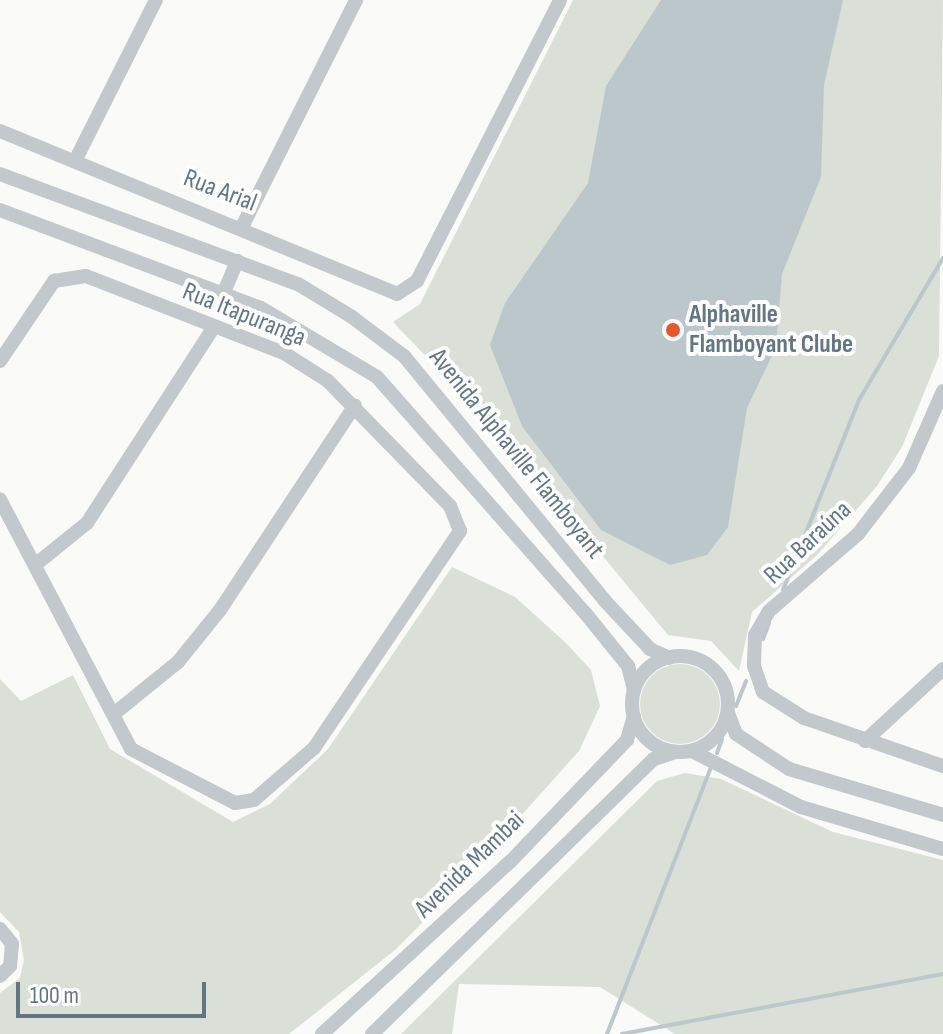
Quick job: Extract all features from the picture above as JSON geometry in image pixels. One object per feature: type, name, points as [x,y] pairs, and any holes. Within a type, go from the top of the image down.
[{"type":"street","points":[[75,161],[156,0]]},
{"type":"street","points":[[243,225],[356,0]]},
{"type":"street","name":"Rua Arial","points":[[0,131],[243,225],[388,294],[417,281],[560,0]]},
{"type":"street","name":"Avenida Alphaville Flamboyant","points":[[0,174],[298,284],[404,356],[605,601],[650,649],[669,658]]},
{"type":"street","name":"Avenida Alphaville Flamboyant","points":[[0,210],[224,292],[323,339],[377,377],[586,614],[628,666],[634,690]]},
{"type":"street","points":[[224,292],[237,261]]},
{"type":"street","name":"Rua Itapuranga","points":[[0,361],[54,281],[86,276],[213,328],[284,353],[355,405],[450,506],[460,531],[333,725],[254,800],[235,803],[131,749],[115,713]]},
{"type":"street","points":[[35,565],[87,523],[213,328]]},
{"type":"street","name":"Rua Baraúna","points":[[943,391],[909,468],[858,534],[769,611],[755,635],[763,692],[804,718],[943,766]]},
{"type":"street","points":[[0,499],[115,713],[178,662],[220,610],[355,405]]},
{"type":"street","points":[[676,752],[646,738],[634,716],[634,690],[642,675],[669,658],[714,670],[736,734],[789,769],[943,815]]},
{"type":"street","points":[[865,741],[943,669]]},
{"type":"street","points":[[692,751],[722,729],[728,713]]},
{"type":"street","name":"Avenida Mambai","points":[[322,1034],[510,862],[627,740],[634,716]]},
{"type":"street","points":[[372,1034],[654,759],[692,751],[812,811],[943,849]]},
{"type":"street","points":[[0,929],[12,944],[10,966],[0,976]]},
{"type":"shaded area","name":"Alphaville Flamboyant Clube","points":[[573,0],[943,0],[939,356],[902,447],[877,486],[817,555],[752,612],[739,671],[711,641],[668,635],[511,445],[393,322],[420,304]]},
{"type":"shaded area","points":[[661,0],[843,0],[824,85],[821,177],[782,274],[776,347],[747,408],[728,527],[707,555],[670,565],[601,530],[522,426],[490,345],[505,303],[588,183],[606,86]]},
{"type":"shaded area","points":[[452,567],[515,597],[566,643],[591,670],[600,706],[579,751],[450,895],[395,950],[289,1034],[0,1034],[0,993],[20,978],[24,960],[19,932],[0,912],[0,679],[21,701],[73,675],[110,749],[233,822],[270,804],[328,749]]},
{"type":"shaded area","points":[[680,664],[695,667],[708,676],[717,689],[720,704],[717,719],[708,732],[695,741],[680,744],[665,741],[652,732],[643,719],[640,704],[643,689],[652,676],[665,667]]},
{"type":"shaded area","points":[[685,773],[721,779],[833,832],[943,860],[943,1034],[675,1034],[600,987],[459,984],[452,1034],[401,1034],[657,781]]},
{"type":"waterway","points":[[783,590],[859,400],[943,258]]},
{"type":"waterway","points":[[763,639],[769,623]]},
{"type":"waterway","points":[[736,706],[746,681]]},
{"type":"waterway","points":[[717,753],[722,739]]},
{"type":"waterway","points":[[607,1034],[711,767]]},
{"type":"waterway","points":[[622,1034],[943,974]]},
{"type":"place","name":"Alphaville Flamboyant Clube","points":[[673,330]]}]
